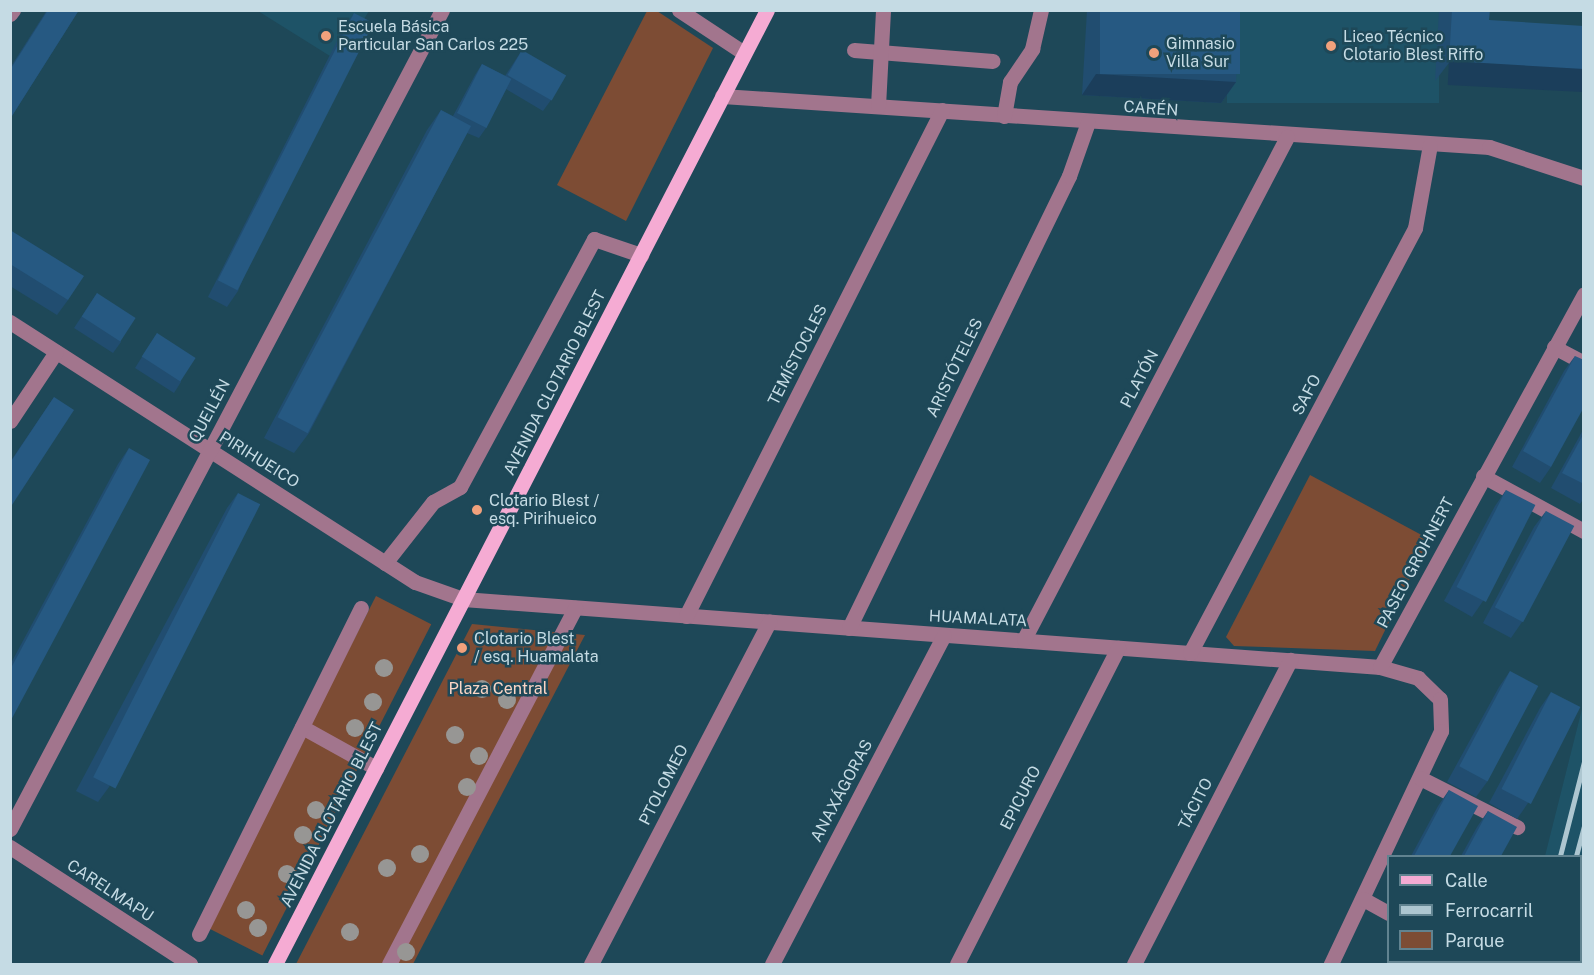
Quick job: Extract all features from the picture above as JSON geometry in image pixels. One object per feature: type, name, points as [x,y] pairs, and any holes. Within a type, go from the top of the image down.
[{"type":"main road","name":"AVENIDA CLOTARIO BLEST","points":[[275,964],[767,10]]},
{"type":"street","points":[[10,14],[13,10]]},
{"type":"street","name":"QUEILÉN","points":[[10,830],[442,10]]},
{"type":"street","points":[[679,10],[744,53]]},
{"type":"street","points":[[878,106],[884,10]]},
{"type":"street","points":[[1005,116],[1010,82],[1032,50],[1041,10]]},
{"type":"street","points":[[854,50],[993,61]]},
{"type":"street","name":"CARÉN","points":[[722,96],[942,110],[1287,137],[1506,150],[1579,176]]},
{"type":"street","name":"TEMÍSTOCLES","points":[[686,616],[942,110]]},
{"type":"street","name":"ARISTÓTELES","points":[[849,628],[1069,176],[1088,122]]},
{"type":"street","name":"PLATÓN","points":[[1024,639],[1287,137]]},
{"type":"street","name":"SAFO","points":[[1190,653],[1414,228],[1430,145]]},
{"type":"street","points":[[385,563],[433,502],[460,487],[594,239],[641,255]]},
{"type":"street","name":"PASEO GROHNERT","points":[[1380,667],[1584,294]]},
{"type":"street","name":"PIRIHUEICO","points":[[10,322],[415,582],[463,599]]},
{"type":"street","points":[[1554,347],[1584,363]]},
{"type":"street","points":[[10,421],[56,352]]},
{"type":"street","points":[[1483,476],[1584,531]]},
{"type":"street","name":"HUAMALATA","points":[[463,599],[1380,667],[1418,678],[1435,692],[1443,716],[1437,739],[1420,778]]},
{"type":"street","points":[[199,934],[361,608]]},
{"type":"street","points":[[389,964],[575,608]]},
{"type":"street","name":"PTOLOMEO","points":[[591,964],[769,622]]},
{"type":"street","name":"ANAXÁGORAS","points":[[772,964],[944,635]]},
{"type":"street","name":"EPICURO","points":[[957,964],[1118,648]]},
{"type":"street","name":"TÁCITO","points":[[1134,964],[1290,660]]},
{"type":"street","points":[[302,727],[376,768]]},
{"type":"street","points":[[1331,964],[1420,778],[1517,827]]},
{"type":"street","name":"CARELMAPU","points":[[10,847],[187,964]]},
{"type":"street","points":[[1363,899],[1387,912]]},
{"type":"shaded area","name":"Escuela Básica Particular San Carlos 225","points":[[258,11],[369,11],[338,61]]},
{"type":"shaded area","name":"Liceo Técnico Clotario Blest Riffo","points":[[1227,11],[1439,11],[1439,103],[1227,103]]},
{"type":"shaded area","points":[[1583,705],[1583,964],[1517,964],[1582,963],[1582,855],[1545,855]]},
{"type":"green space","points":[[647,11],[657,11],[713,48],[626,221],[557,185]]},
{"type":"green space","points":[[1310,475],[1429,539],[1375,651],[1234,646],[1226,637]]},
{"type":"green space","points":[[376,596],[431,624],[262,956],[207,927]]},
{"type":"green space","name":"Plaza Central","points":[[472,624],[585,635],[413,964],[296,964]]},
{"type":"building","points":[[48,10],[79,10],[10,119],[10,70]]},
{"type":"building","name":"Gimnasio Villa Sur","points":[[1100,10],[1240,10],[1240,74],[1100,74]]},
{"type":"building","points":[[1452,10],[1490,10],[1489,20],[1584,26],[1584,69],[1449,61]]},
{"type":"building","points":[[354,13],[374,23],[237,290],[218,280]]},
{"type":"building","points":[[522,50],[566,76],[552,101],[508,75]]},
{"type":"building","points":[[482,64],[511,79],[486,128],[457,113]]},
{"type":"building","points":[[441,110],[471,126],[308,433],[278,417]]},
{"type":"building","points":[[10,230],[84,276],[68,300],[10,264]]},
{"type":"building","points":[[97,293],[136,318],[120,342],[82,316]]},
{"type":"building","points":[[157,333],[196,358],[180,382],[142,356]]},
{"type":"building","points":[[1575,356],[1584,360],[1584,407],[1551,467],[1523,451]]},
{"type":"building","points":[[54,397],[74,410],[10,508],[10,463]]},
{"type":"building","points":[[1584,433],[1584,484],[1562,473]]},
{"type":"building","points":[[129,448],[150,460],[10,722],[10,670]]},
{"type":"building","points":[[1506,490],[1535,505],[1486,602],[1457,587]]},
{"type":"building","points":[[238,493],[260,504],[115,789],[93,777]]},
{"type":"building","points":[[1546,511],[1574,526],[1523,622],[1495,607]]},
{"type":"building","points":[[1510,671],[1538,686],[1488,781],[1459,766]]},
{"type":"building","points":[[1551,692],[1580,707],[1531,804],[1502,789]]},
{"type":"building","points":[[1449,790],[1478,806],[1451,855],[1415,855]]},
{"type":"building","points":[[1488,811],[1517,827],[1502,855],[1465,855]]},
{"type":"railway","points":[[1560,855],[1584,762]]},
{"type":"railway","points":[[1576,855],[1584,826]]},
{"type":"railway","points":[[1582,890],[1584,884]]},
{"type":"railway","points":[[1582,952],[1584,947]]},
{"type":"place","name":"Escuela Básica Particular San Carlos 225","points":[[326,36]]},
{"type":"place","name":"Liceo Técnico Clotario Blest Riffo","points":[[1331,46]]},
{"type":"place","name":"Gimnasio Villa Sur","points":[[1154,53]]},
{"type":"place","name":"Clotario Blest / esq. Pirihueico","points":[[477,510]]},
{"type":"place","name":"Clotario Blest / esq. Huamalata","points":[[462,648]]}]
